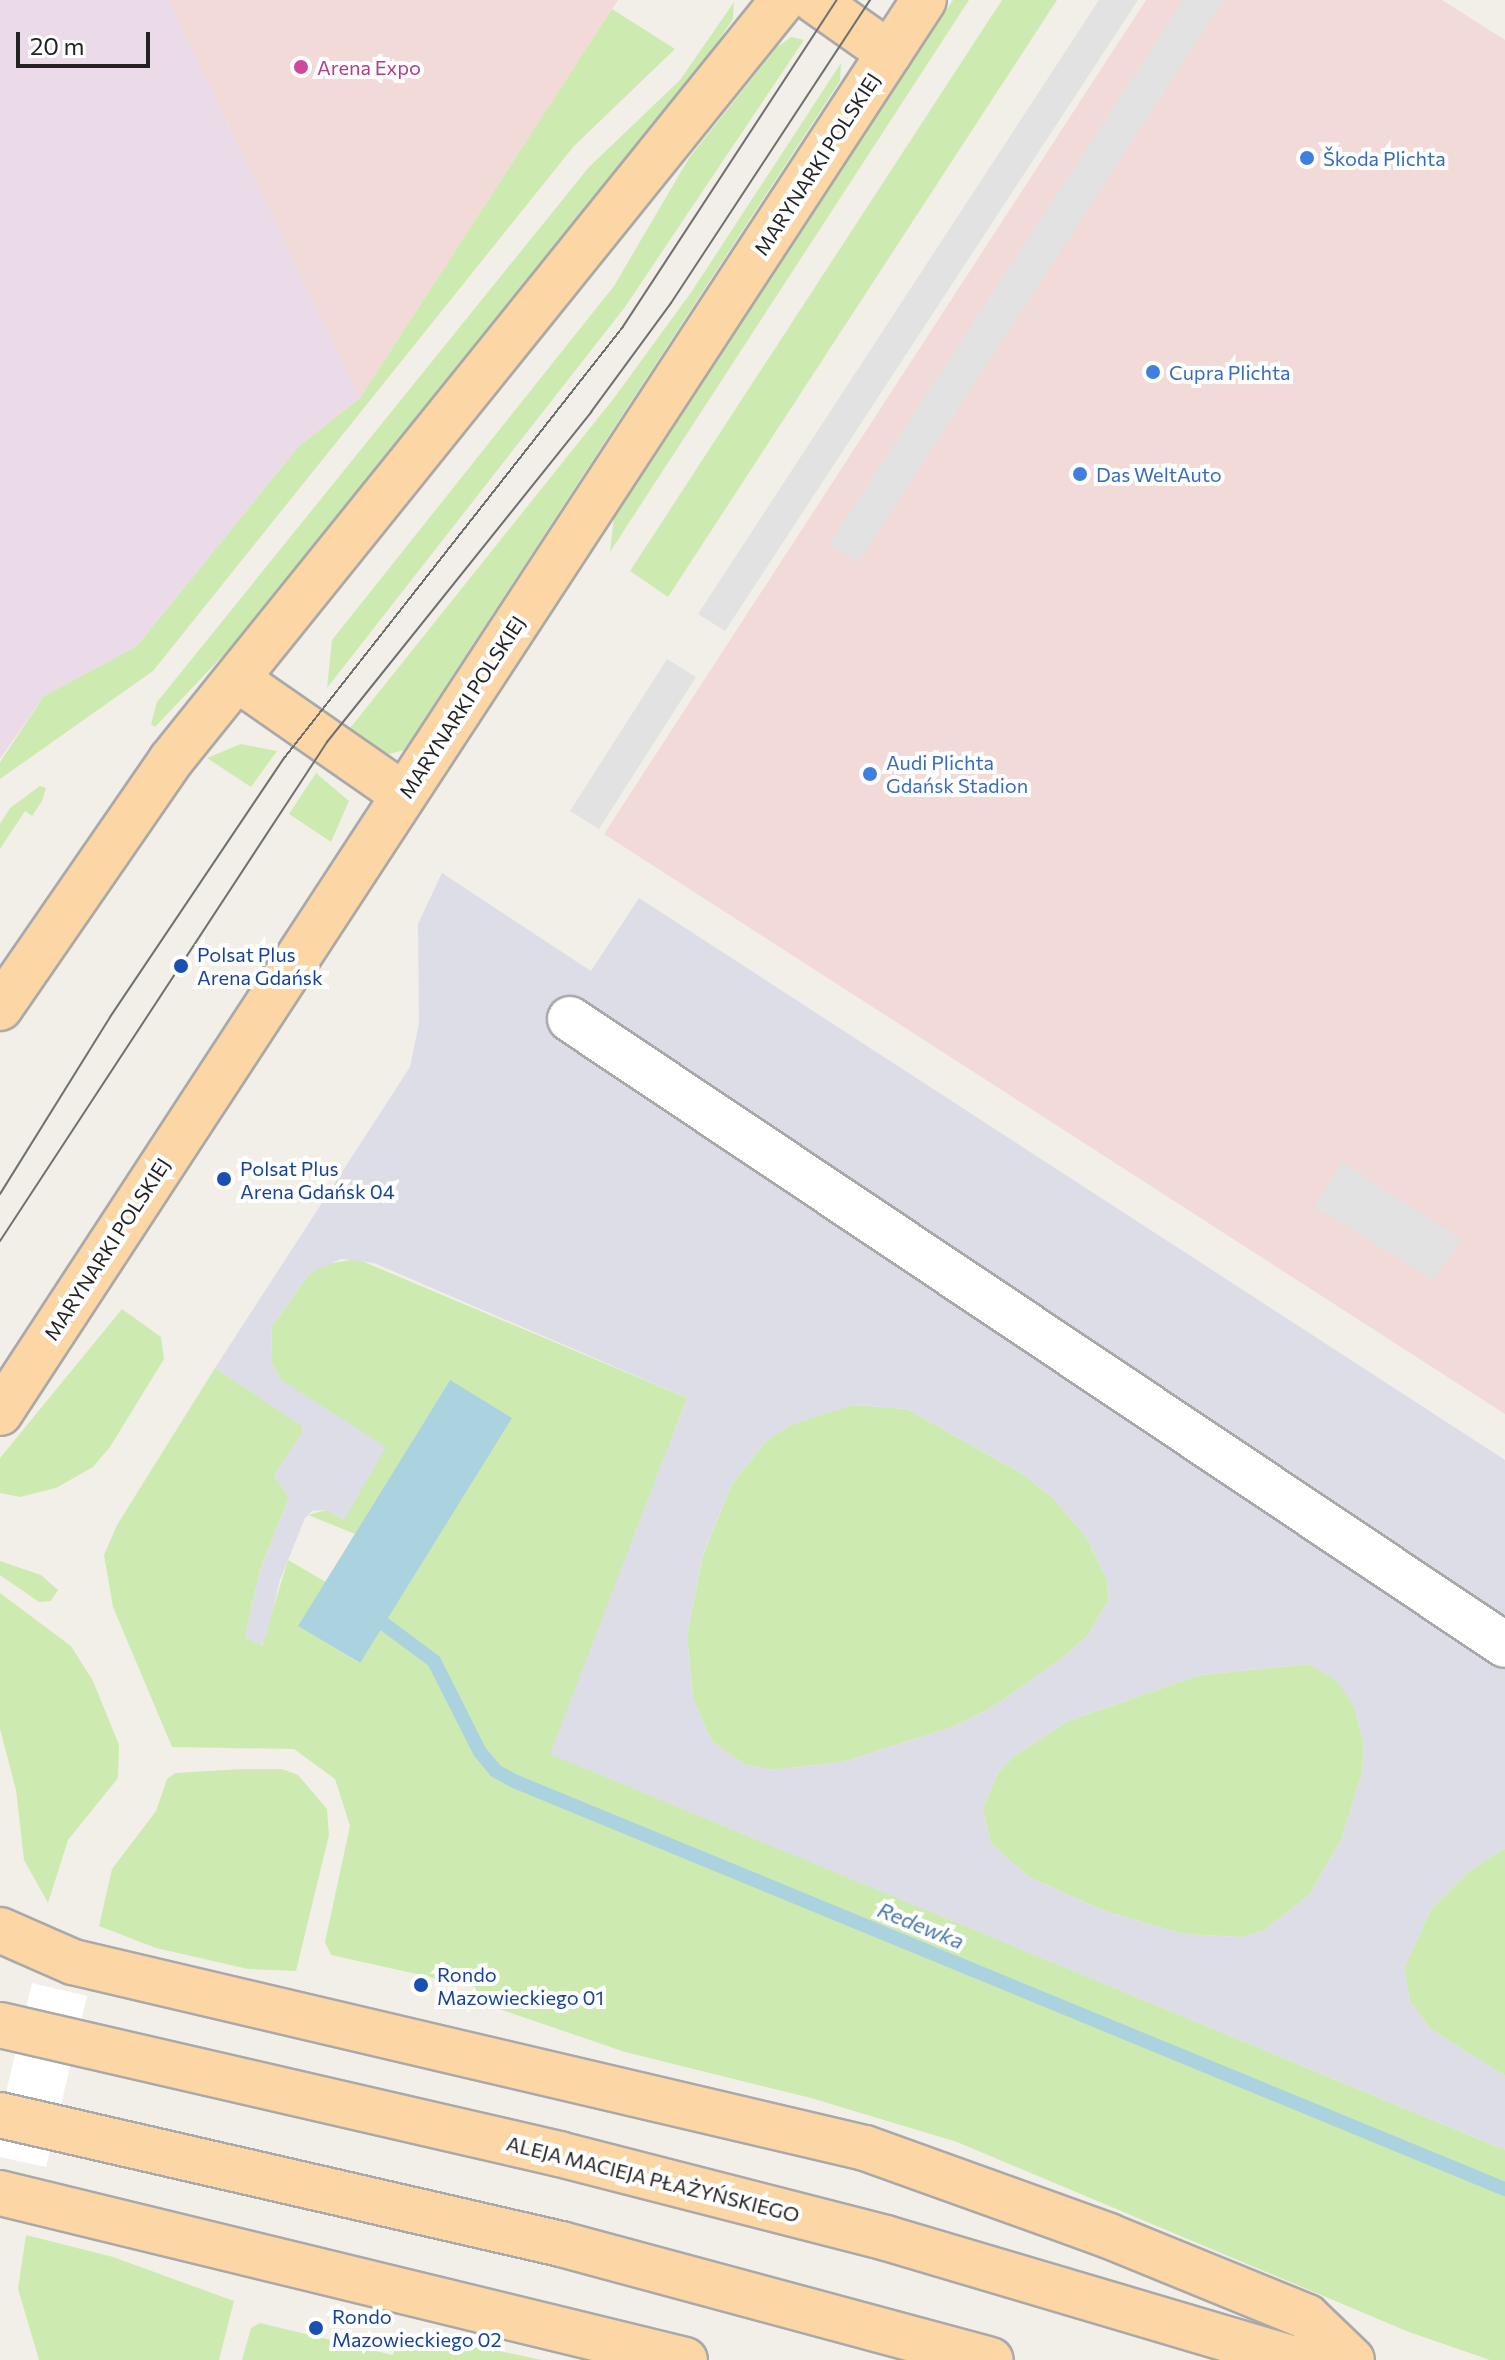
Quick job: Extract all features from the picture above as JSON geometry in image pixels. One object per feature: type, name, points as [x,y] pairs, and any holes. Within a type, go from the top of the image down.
[{"type":"main road","points":[[0,1008],[106,848],[237,679],[783,0]]},
{"type":"main road","points":[[814,0],[889,53]]},
{"type":"main road","name":"MARYNARKI POLSKIEJ","points":[[0,1413],[924,0]]},
{"type":"main road","points":[[237,679],[404,795]]},
{"type":"main road","points":[[0,1930],[73,1962],[865,2148],[1109,2236],[1307,2317],[1352,2360]]},
{"type":"main road","name":"ALEJA MACIEJA PŁAŻYŃSKIEGO","points":[[0,2025],[559,2154],[886,2238],[1298,2360]]},
{"type":"main road","points":[[0,2115],[561,2244],[991,2360]]},
{"type":"main road","points":[[0,2193],[685,2360]]},
{"type":"street","points":[[570,1019],[1505,1645]]},
{"type":"shaded area","points":[[0,0],[168,0],[360,398],[299,446],[137,646],[44,696],[0,759]]},
{"type":"shaded area","points":[[168,0],[618,0],[360,398]]},
{"type":"shaded area","points":[[1099,0],[1138,0],[725,631],[698,614]]},
{"type":"shaded area","points":[[1146,0],[1442,0],[1505,40],[1505,1414],[604,834]]},
{"type":"shaded area","points":[[1183,0],[1224,0],[858,563],[829,544]]},
{"type":"shaded area","points":[[667,659],[696,677],[599,829],[570,811]]},
{"type":"shaded area","points":[[442,873],[591,971],[639,898],[1505,1460],[1505,1848],[1469,1871],[1431,1909],[1404,1968],[1410,2001],[1430,2029],[1505,2076],[1505,2150],[550,1754],[687,1398],[374,1263],[341,1259],[310,1273],[272,1326],[271,1363],[281,1380],[386,1447],[344,1520],[326,1510],[312,1511],[305,1518],[280,1580],[267,1634],[261,1645],[245,1637],[260,1570],[289,1498],[274,1475],[303,1431],[302,1426],[215,1368],[410,1067],[419,1023],[418,924]],"holes":[[[852,1405],[907,1409],[1024,1475],[1052,1497],[1087,1538],[1107,1580],[1109,1600],[1087,1636],[1065,1656],[993,1707],[952,1727],[843,1762],[773,1770],[746,1765],[712,1742],[693,1699],[687,1635],[703,1554],[732,1484],[767,1440],[793,1424]],[[1309,1664],[1338,1682],[1355,1708],[1364,1746],[1362,1773],[1341,1840],[1309,1895],[1263,1931],[1242,1937],[1183,1934],[1102,1910],[1029,1877],[991,1844],[983,1809],[997,1774],[1013,1757],[1068,1721],[1200,1675]]]},
{"type":"shaded area","points":[[1342,1162],[1462,1240],[1433,1280],[1314,1206]]},
{"type":"green space","points":[[953,0],[969,0],[610,552],[614,517]]},
{"type":"green space","points":[[1002,0],[1057,0],[668,597],[630,571]]},
{"type":"green space","points":[[734,2],[733,19],[714,47],[232,646],[155,727],[151,724],[157,702],[589,167],[680,80]]},
{"type":"green space","points":[[612,9],[675,49],[574,146],[153,671],[0,779],[0,762],[44,696],[137,646],[299,446],[360,398]]},
{"type":"green space","points":[[791,37],[804,40],[625,307],[327,688],[332,640],[614,286],[689,158],[777,47]]},
{"type":"green space","points":[[841,63],[840,81],[404,750],[382,756],[347,732],[614,398],[692,291]]},
{"type":"green space","points":[[241,744],[277,751],[251,787],[207,758]]},
{"type":"green space","points":[[316,773],[349,801],[331,842],[289,814]]},
{"type":"green space","points":[[40,786],[46,788],[42,801],[32,816],[25,811],[0,849],[0,824],[10,808]]},
{"type":"green space","points":[[357,1259],[687,1398],[551,1754],[1505,2150],[1505,2360],[1490,2360],[1409,2332],[957,2142],[811,2098],[625,2052],[473,2000],[475,1987],[331,1955],[325,1942],[350,1826],[335,1779],[294,1749],[172,1747],[113,1607],[104,1555],[117,1525],[215,1368],[302,1425],[303,1431],[275,1475],[289,1498],[260,1570],[245,1637],[262,1645],[288,1560],[326,1582],[299,1626],[359,1663],[450,1380],[355,1534],[308,1515],[326,1510],[344,1520],[317,1407],[281,1380],[271,1363],[272,1326],[310,1273],[326,1264]]},
{"type":"green space","points":[[122,1309],[161,1337],[164,1359],[110,1447],[93,1467],[56,1488],[20,1497],[0,1493],[0,1458]]},
{"type":"green space","points":[[852,1405],[907,1409],[1024,1475],[1052,1497],[1087,1538],[1107,1580],[1109,1600],[1087,1636],[1065,1656],[993,1707],[952,1727],[843,1762],[773,1770],[746,1765],[712,1742],[693,1699],[687,1635],[703,1555],[732,1484],[767,1440],[792,1424]]},
{"type":"green space","points":[[0,1561],[41,1575],[58,1590],[51,1601],[39,1602],[0,1575]]},
{"type":"green space","points":[[0,1593],[71,1646],[93,1681],[119,1745],[118,1778],[68,1840],[48,1903],[24,1860],[16,1790],[0,1729]]},
{"type":"green space","points":[[1309,1664],[1339,1682],[1355,1708],[1364,1746],[1362,1773],[1341,1840],[1309,1895],[1263,1931],[1242,1937],[1183,1934],[1102,1910],[1029,1877],[991,1844],[983,1809],[997,1774],[1013,1757],[1068,1721],[1200,1675]]},
{"type":"green space","points":[[282,1769],[298,1775],[327,1809],[329,1835],[296,1971],[248,1969],[156,1948],[99,1926],[112,1869],[156,1811],[167,1779],[175,1773]]},
{"type":"green space","points":[[1505,1848],[1505,2076],[1430,2029],[1410,2001],[1404,1968],[1431,1909],[1469,1871]]},
{"type":"green space","points":[[26,2235],[113,2257],[234,2301],[219,2360],[39,2360],[18,2289]]},
{"type":"green space","points":[[260,2323],[393,2355],[396,2343],[472,2345],[542,2360],[242,2360],[251,2328]]},
{"type":"water","points":[[450,1380],[512,1418],[360,1663],[298,1626]]},
{"type":"pier","points":[[32,1983],[87,1996],[46,2167],[0,2157],[0,2118]]},
{"type":"waterway","name":"Redewka","points":[[384,1624],[434,1661],[480,1752],[496,1771],[514,1781],[1505,2189]]},
{"type":"tram line","points":[[0,1194],[110,1017],[285,757],[622,328],[837,0]]},
{"type":"tram line","points":[[0,1241],[327,742],[591,412],[671,303],[870,0]]},
{"type":"place","name":"Arena Expo","points":[[301,67]]},
{"type":"place","name":"Škoda Plichta","points":[[1307,158]]},
{"type":"place","name":"Cupra Plichta","points":[[1153,372]]},
{"type":"place","name":"Das WeltAuto","points":[[1080,474]]},
{"type":"place","name":"Audi Plichta Gdańsk Stadion","points":[[870,774]]},
{"type":"place","name":"Polsat Plus Arena Gdańsk","points":[[181,966]]},
{"type":"place","name":"Polsat Plus Arena Gdańsk 04","points":[[224,1179]]},
{"type":"place","name":"Rondo Mazowieckiego 01","points":[[421,1985]]},
{"type":"place","name":"Rondo Mazowieckiego 02","points":[[316,2328]]}]
